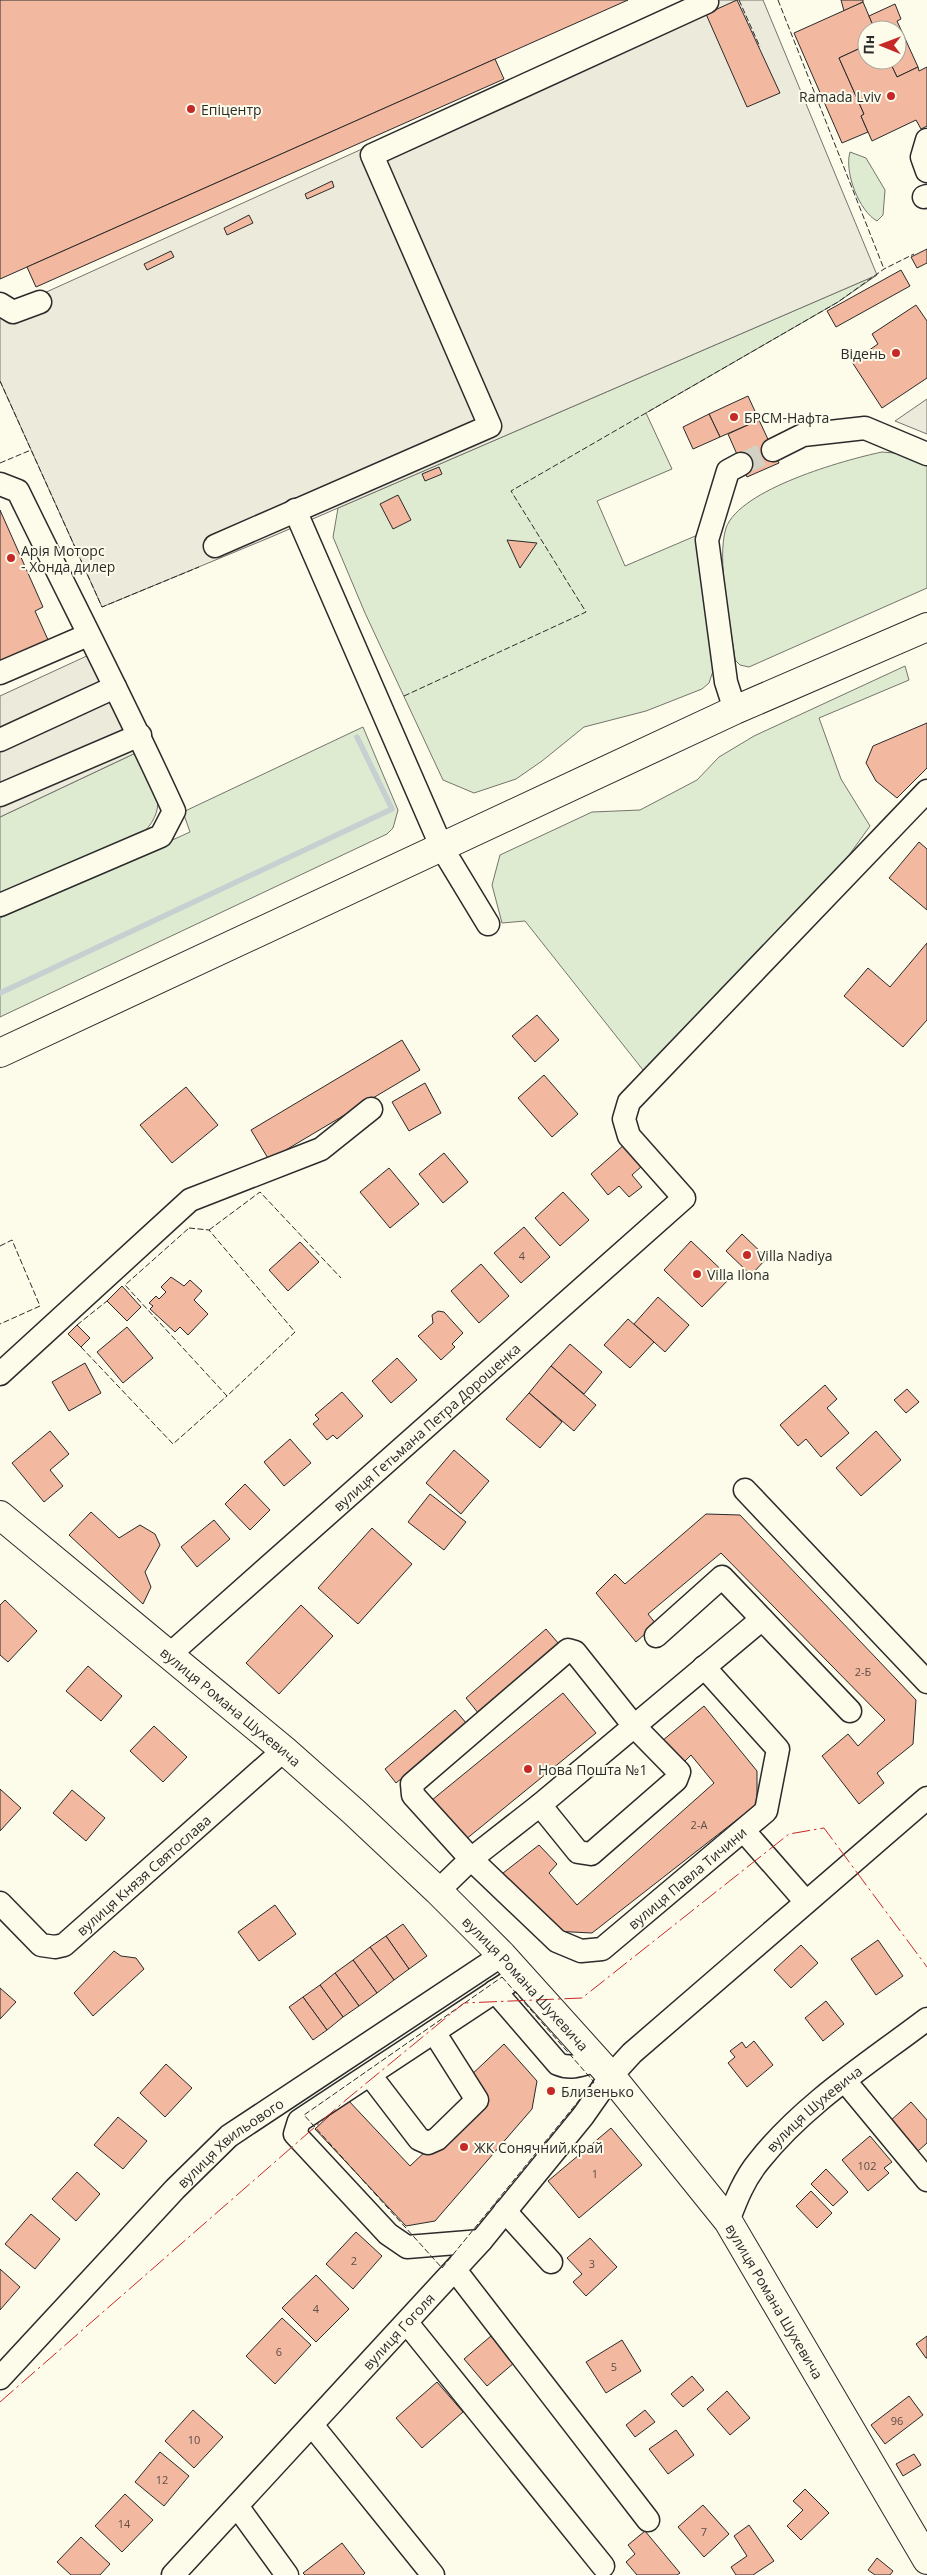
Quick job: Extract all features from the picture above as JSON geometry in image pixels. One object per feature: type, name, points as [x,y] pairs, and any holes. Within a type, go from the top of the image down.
[{"type":"main road","points":[[0,1053],[734,710],[927,627]]},
{"type":"main road","name":"вулиця Романа Шухевича","points":[[0,1515],[284,1750],[438,1891],[502,1955],[604,2068],[728,2222],[927,2560]]},
{"type":"street","points":[[215,546],[490,426],[372,155],[707,2]]},
{"type":"street","points":[[927,140],[922,157],[927,171]]},
{"type":"street","points":[[0,304],[13,312],[40,302]]},
{"type":"street","points":[[773,450],[803,436],[865,428],[927,454]]},
{"type":"street","points":[[734,710],[726,682],[707,540],[728,471],[742,464]]},
{"type":"street","points":[[0,484],[18,491],[88,635],[140,735],[174,811],[161,836],[0,905]]},
{"type":"street","points":[[295,510],[442,848],[488,924]]},
{"type":"street","points":[[0,673],[88,635]]},
{"type":"street","points":[[0,740],[116,687]]},
{"type":"street","points":[[0,795],[140,735]]},
{"type":"street","name":"вулиця Гетьмана Петра Дорошенка","points":[[169,1655],[684,1198],[629,1136],[624,1119],[629,1102],[927,791]]},
{"type":"street","points":[[0,1374],[190,1200],[321,1149],[371,1110]]},
{"type":"street","points":[[745,1490],[927,1682]]},
{"type":"street","points":[[656,1636],[722,1577],[850,1711]]},
{"type":"street","points":[[438,1891],[470,1859],[540,1805],[762,1618]]},
{"type":"street","name":"вулиця Павла Тичини","points":[[634,1726],[575,1652],[568,1650],[412,1784],[413,1795],[470,1859],[557,1941],[581,1951],[602,1949],[744,1831],[766,1810],[778,1749],[704,1667]]},
{"type":"street","points":[[540,1805],[578,1852],[591,1854],[676,1780],[679,1772],[634,1726]]},
{"type":"street","name":"вулиця Князя Святослава","points":[[0,1903],[41,1945],[55,1947],[64,1945],[284,1750]]},
{"type":"street","name":"вулиця Гоголя","points":[[174,2575],[481,2241],[583,2116],[604,2068],[632,2054],[927,1798]]},
{"type":"street","points":[[744,1831],[806,1902]]},
{"type":"street","name":"вулиця Хвильового","points":[[0,2378],[175,2190],[229,2136],[502,1955]]},
{"type":"street","points":[[481,2241],[407,2246],[388,2234],[295,2134],[299,2122],[520,1975]]},
{"type":"street","points":[[495,1992],[558,2064],[566,2067],[604,2068]]},
{"type":"street","name":"вулиця Шухевича","points":[[728,2222],[741,2188],[758,2161],[806,2111],[927,2019]]},
{"type":"street","points":[[370,2075],[419,2140],[428,2143],[437,2139],[477,2100],[434,2032]]},
{"type":"street","points":[[845,2081],[927,2180]]},
{"type":"street","points":[[506,2211],[551,2262]]},
{"type":"street","points":[[456,2270],[648,2520]]},
{"type":"street","points":[[406,2323],[603,2566]]},
{"type":"street","points":[[312,2425],[433,2575]]},
{"type":"street","points":[[237,2506],[288,2575]]},
{"type":"green space","points":[[850,152],[866,158],[885,190],[883,215],[877,221],[864,209],[854,190],[849,170]]},
{"type":"green space","points":[[877,275],[838,302],[646,413],[672,469],[597,501],[625,566],[700,534],[714,668],[709,683],[702,689],[646,711],[584,727],[516,779],[474,793],[443,780],[365,613],[333,537],[338,508]]},
{"type":"green space","points":[[882,452],[906,454],[927,463],[927,588],[749,667],[740,665],[735,660],[723,575],[723,541],[726,528],[735,514],[751,501],[771,489],[795,478]]},
{"type":"green space","points":[[905,666],[909,680],[819,718],[841,779],[870,826],[821,894],[647,1075],[525,921],[502,923],[492,885],[500,855],[592,812],[640,810],[697,780],[719,757],[754,736]]},
{"type":"green space","points":[[363,727],[398,810],[393,828],[387,834],[0,1017],[0,918],[190,832],[183,812]]},
{"type":"green space","points":[[142,750],[155,783],[158,803],[151,823],[143,833],[0,893],[0,817]]},
{"type":"shaded area","points":[[691,0],[763,0],[877,275],[271,537],[102,607],[0,381],[0,313]]},
{"type":"shaded area","points":[[927,399],[927,434],[895,421]]},
{"type":"shaded area","points":[[91,654],[142,750],[0,817],[0,696]]},
{"type":"building","name":"Епіцентр","points":[[0,0],[628,0],[0,279]]},
{"type":"building","points":[[737,0],[780,93],[747,107],[706,14]]},
{"type":"building","points":[[841,0],[863,0],[863,2],[844,11]]},
{"type":"building","points":[[863,2],[871,20],[857,20],[857,50],[839,58],[864,114],[861,116],[868,132],[842,143],[794,33]]},
{"type":"building","points":[[895,4],[901,19],[871,20],[869,16]]},
{"type":"building","points":[[907,43],[918,67],[897,77],[894,70],[907,70]]},
{"type":"building","name":"Ramada Lviv","points":[[857,50],[857,70],[894,70],[897,77],[918,67],[919,71],[927,67],[927,126],[921,129],[916,120],[872,141],[861,116],[864,114],[839,58]]},
{"type":"building","points":[[495,59],[504,79],[36,287],[27,267]]},
{"type":"building","points":[[332,181],[334,187],[307,199],[305,194]]},
{"type":"building","points":[[249,215],[253,223],[227,235],[224,228]]},
{"type":"building","points":[[927,249],[927,263],[917,268],[911,257]]},
{"type":"building","points":[[171,251],[174,257],[147,270],[144,264]]},
{"type":"building","points":[[901,270],[910,286],[836,327],[827,311]]},
{"type":"building","name":"Відень","points":[[916,305],[927,321],[927,378],[882,408],[852,362],[878,344],[872,334]]},
{"type":"building","name":"БРСМ-Нафта","points":[[748,396],[759,420],[720,437],[709,414]]},
{"type":"building","points":[[709,414],[720,437],[693,449],[683,427]]},
{"type":"building","points":[[759,420],[779,463],[747,477],[728,434]]},
{"type":"building","points":[[439,467],[442,474],[425,481],[422,474]]},
{"type":"building","points":[[398,495],[411,520],[393,529],[380,504]]},
{"type":"building","name":"Арія Моторс - Хонда дилер","points":[[0,510],[43,607],[35,611],[49,642],[0,664]]},
{"type":"building","points":[[507,540],[537,543],[520,568]]},
{"type":"building","points":[[927,723],[927,768],[897,798],[876,781],[866,763],[873,746]]},
{"type":"building","points":[[919,842],[927,849],[927,910],[889,878]]},
{"type":"building","points":[[927,943],[927,1020],[903,1047],[844,996],[868,968],[890,987]]},
{"type":"building","points":[[537,1015],[559,1040],[535,1062],[512,1036]]},
{"type":"building","points":[[402,1040],[420,1070],[269,1160],[251,1130]]},
{"type":"building","points":[[544,1075],[578,1114],[552,1137],[518,1098]]},
{"type":"building","points":[[425,1083],[441,1113],[409,1131],[392,1102]]},
{"type":"building","points":[[186,1087],[218,1125],[172,1163],[140,1125]]},
{"type":"building","points":[[625,1144],[643,1165],[632,1175],[642,1187],[629,1197],[619,1186],[608,1195],[591,1174]]},
{"type":"building","points":[[444,1153],[468,1182],[443,1203],[419,1174]]},
{"type":"building","points":[[389,1168],[419,1204],[390,1228],[360,1192]]},
{"type":"building","points":[[563,1192],[589,1220],[560,1246],[535,1218]]},
{"type":"building","points":[[524,1227],[550,1257],[521,1283],[494,1253]]},
{"type":"building","name":"Villa Nadiya","points":[[742,1234],[767,1258],[751,1275],[726,1251]]},
{"type":"building","name":"Villa Ilona","points":[[691,1241],[730,1278],[702,1307],[664,1270]]},
{"type":"building","points":[[300,1242],[319,1262],[288,1291],[269,1270]]},
{"type":"building","points":[[481,1264],[509,1296],[479,1323],[451,1291]]},
{"type":"building","points":[[171,1277],[184,1286],[190,1280],[202,1291],[194,1300],[208,1314],[188,1335],[180,1327],[175,1332],[150,1309],[153,1306],[149,1303],[156,1296],[159,1299],[166,1292],[161,1287]]},
{"type":"building","points":[[122,1286],[141,1307],[127,1321],[107,1301]]},
{"type":"building","points":[[658,1297],[689,1325],[665,1352],[634,1324]]},
{"type":"building","points":[[438,1311],[444,1312],[463,1333],[452,1344],[455,1347],[441,1360],[418,1336],[433,1323],[432,1315]]},
{"type":"building","points":[[628,1319],[654,1342],[630,1368],[604,1345]]},
{"type":"building","points":[[77,1325],[90,1338],[81,1347],[68,1334]]},
{"type":"building","points":[[127,1327],[153,1358],[123,1383],[97,1352]]},
{"type":"building","points":[[570,1344],[602,1372],[584,1394],[551,1366]]},
{"type":"building","points":[[397,1358],[417,1380],[391,1403],[372,1381]]},
{"type":"building","points":[[85,1363],[101,1393],[69,1411],[52,1382]]},
{"type":"building","points":[[551,1366],[596,1405],[574,1431],[529,1393]]},
{"type":"building","points":[[825,1385],[837,1399],[827,1408],[849,1433],[821,1457],[806,1439],[798,1446],[780,1425]]},
{"type":"building","points":[[907,1389],[919,1402],[906,1413],[894,1400]]},
{"type":"building","points":[[342,1392],[363,1416],[337,1439],[333,1435],[327,1440],[313,1424],[319,1419],[315,1415]]},
{"type":"building","points":[[529,1393],[562,1422],[540,1448],[506,1419]]},
{"type":"building","points":[[50,1431],[69,1454],[50,1470],[63,1486],[44,1502],[12,1463]]},
{"type":"building","points":[[876,1431],[901,1460],[861,1496],[836,1468]]},
{"type":"building","points":[[290,1439],[311,1463],[284,1486],[264,1462]]},
{"type":"building","points":[[454,1450],[489,1481],[461,1514],[426,1483]]},
{"type":"building","points":[[245,1484],[270,1510],[250,1530],[225,1504]]},
{"type":"building","points":[[430,1494],[466,1522],[444,1550],[408,1522]]},
{"type":"building","points":[[91,1512],[119,1538],[140,1525],[155,1534],[160,1545],[145,1572],[151,1587],[143,1604],[69,1535]]},
{"type":"building","points":[[706,1514],[740,1515],[916,1700],[913,1744],[877,1773],[884,1783],[859,1804],[822,1756],[848,1734],[858,1746],[885,1720],[721,1553],[648,1614],[656,1624],[636,1642],[596,1593],[615,1574],[625,1584]]},
{"type":"building","points":[[214,1520],[230,1539],[197,1567],[181,1547]]},
{"type":"building","points":[[372,1528],[412,1564],[358,1624],[318,1588]]},
{"type":"building","points":[[5,1600],[37,1631],[8,1662],[0,1655],[0,1605]]},
{"type":"building","points":[[301,1605],[333,1636],[279,1694],[246,1663]]},
{"type":"building","points":[[546,1629],[559,1644],[479,1714],[466,1698]]},
{"type":"building","points":[[88,1666],[122,1696],[101,1721],[66,1691]]},
{"type":"building","points":[[563,1693],[596,1733],[465,1840],[432,1800]]},
{"type":"building","points":[[704,1706],[757,1771],[757,1804],[592,1933],[552,1931],[498,1877],[539,1845],[557,1864],[549,1873],[577,1905],[714,1783],[691,1755],[682,1764],[662,1741]]},
{"type":"building","points":[[455,1710],[467,1724],[396,1783],[385,1769]]},
{"type":"building","points":[[154,1726],[187,1757],[163,1782],[130,1751]]},
{"type":"building","points":[[0,1789],[21,1808],[0,1831]]},
{"type":"building","points":[[72,1790],[105,1818],[86,1841],[53,1813]]},
{"type":"building","points":[[275,1905],[296,1934],[259,1961],[238,1932]]},
{"type":"building","points":[[403,1924],[427,1956],[409,1969],[386,1936]]},
{"type":"building","points":[[386,1936],[409,1969],[394,1980],[370,1947]]},
{"type":"building","points":[[878,1940],[903,1976],[876,1995],[851,1959]]},
{"type":"building","points":[[801,1945],[818,1963],[791,1988],[774,1970]]},
{"type":"building","points":[[370,1947],[394,1980],[377,1993],[353,1960]]},
{"type":"building","points":[[114,1951],[121,1956],[136,1958],[144,1969],[93,2016],[74,1993]]},
{"type":"building","points":[[353,1960],[377,1993],[359,2006],[335,1973]]},
{"type":"building","points":[[335,1973],[359,2006],[343,2017],[320,1985]]},
{"type":"building","points":[[320,1985],[343,2017],[327,2030],[303,1997]]},
{"type":"building","points":[[0,1988],[16,2002],[0,2019]]},
{"type":"building","points":[[303,1997],[327,2030],[313,2040],[289,2007]]},
{"type":"building","points":[[826,2001],[844,2024],[823,2041],[805,2018]]},
{"type":"building","points":[[754,2041],[773,2065],[747,2087],[728,2063],[735,2057],[730,2051],[742,2042],[746,2048]]},
{"type":"building","name":"ЖК Сонячний край","points":[[504,2044],[537,2081],[532,2109],[435,2221],[406,2226],[315,2129],[347,2099],[410,2166],[485,2095],[468,2078]]},
{"type":"building","points":[[166,2064],[192,2088],[165,2117],[140,2093]]},
{"type":"building","points":[[911,2102],[927,2120],[927,2143],[918,2151],[890,2121]]},
{"type":"building","points":[[118,2117],[147,2141],[123,2169],[94,2145]]},
{"type":"building","points":[[611,2128],[642,2165],[579,2218],[548,2181]]},
{"type":"building","points":[[870,2136],[892,2162],[884,2168],[889,2173],[868,2191],[842,2160]]},
{"type":"building","points":[[826,2169],[848,2192],[833,2206],[811,2184]]},
{"type":"building","points":[[77,2172],[100,2194],[76,2221],[52,2199]]},
{"type":"building","points":[[811,2191],[832,2213],[817,2228],[796,2206]]},
{"type":"building","points":[[31,2214],[60,2239],[35,2269],[5,2244]]},
{"type":"building","points":[[356,2232],[382,2256],[353,2289],[326,2264]]},
{"type":"building","points":[[590,2238],[617,2267],[586,2296],[573,2282],[582,2274],[567,2258]]},
{"type":"building","points":[[0,2269],[20,2287],[0,2310]]},
{"type":"building","points":[[316,2275],[349,2309],[316,2342],[282,2308]]},
{"type":"building","points":[[282,2318],[311,2345],[275,2384],[246,2356]]},
{"type":"building","points":[[491,2336],[514,2363],[487,2386],[464,2359]]},
{"type":"building","points":[[927,2336],[927,2358],[926,2358],[916,2344]]},
{"type":"building","points":[[622,2340],[641,2371],[606,2393],[586,2362]]},
{"type":"building","points":[[692,2376],[704,2390],[683,2407],[671,2394]]},
{"type":"building","points":[[437,2382],[463,2412],[422,2448],[396,2418]]},
{"type":"building","points":[[727,2391],[750,2418],[730,2435],[707,2409]]},
{"type":"building","points":[[909,2396],[923,2415],[885,2444],[871,2425]]},
{"type":"building","points":[[193,2410],[223,2437],[194,2468],[165,2441]]},
{"type":"building","points":[[645,2410],[655,2422],[635,2437],[626,2425]]},
{"type":"building","points":[[676,2430],[694,2455],[668,2474],[649,2449]]},
{"type":"building","points":[[160,2452],[189,2476],[164,2506],[135,2482]]},
{"type":"building","points":[[914,2454],[921,2465],[903,2476],[896,2464]]},
{"type":"building","points":[[805,2489],[829,2513],[801,2540],[787,2526],[803,2510],[793,2501]]},
{"type":"building","points":[[125,2494],[153,2520],[122,2552],[95,2526]]},
{"type":"building","points":[[703,2505],[729,2534],[704,2557],[678,2527]]},
{"type":"building","points":[[749,2525],[774,2561],[753,2575],[736,2575],[731,2567],[747,2556],[734,2536]]},
{"type":"building","points":[[645,2531],[680,2573],[677,2575],[637,2575],[626,2562],[635,2554],[628,2545]]},
{"type":"building","points":[[81,2537],[110,2564],[100,2575],[71,2575],[57,2562]]},
{"type":"building","points":[[342,2543],[365,2573],[363,2575],[305,2575],[303,2573]]},
{"type":"building","points":[[877,2558],[893,2571],[890,2575],[875,2575],[868,2570]]},
{"type":"waterway","points":[[0,993],[392,809],[357,737]]},
{"type":"tunnel","points":[[741,464],[773,450]]},
{"type":"fence","points":[[739,0],[760,47]]},
{"type":"fence","points":[[778,0],[884,269]]},
{"type":"fence","points":[[404,696],[586,612],[511,491],[838,302],[884,269],[914,254]]},
{"type":"fence","points":[[0,381],[102,607],[199,567]]},
{"type":"fence","points":[[0,463],[31,450]]},
{"type":"fence","points":[[209,1230],[260,1192],[341,1278]]},
{"type":"fence","points":[[189,1228],[209,1230],[295,1332],[227,1396],[125,1285],[189,1228]]},
{"type":"fence","points":[[0,1246],[12,1240],[40,1306],[0,1324]]},
{"type":"fence","points":[[77,1325],[107,1301]]},
{"type":"fence","points":[[81,1347],[173,1444],[227,1396]]},
{"type":"fence","points":[[502,1977],[594,2082],[442,2268],[304,2115],[502,1977]]},
{"type":"power","points":[[0,2402],[347,2099],[464,2003],[582,1998],[789,1834],[824,1828],[927,1967]]},
{"type":"place","name":"Ramada Lviv","points":[[891,96]]},
{"type":"place","name":"Епіцентр","points":[[191,109]]},
{"type":"place","name":"Відень","points":[[896,353]]},
{"type":"place","name":"БРСМ-Нафта","points":[[734,417]]},
{"type":"place","name":"Арія Моторс - Хонда дилер","points":[[11,558]]},
{"type":"place","name":"Villa Nadiya","points":[[747,1255]]},
{"type":"place","name":"Villa Ilona","points":[[697,1274]]},
{"type":"place","name":"Нова Пошта №1","points":[[528,1769]]},
{"type":"place","name":"Близенько","points":[[551,2091]]},
{"type":"place","name":"ЖК Сонячний край","points":[[464,2147]]}]
